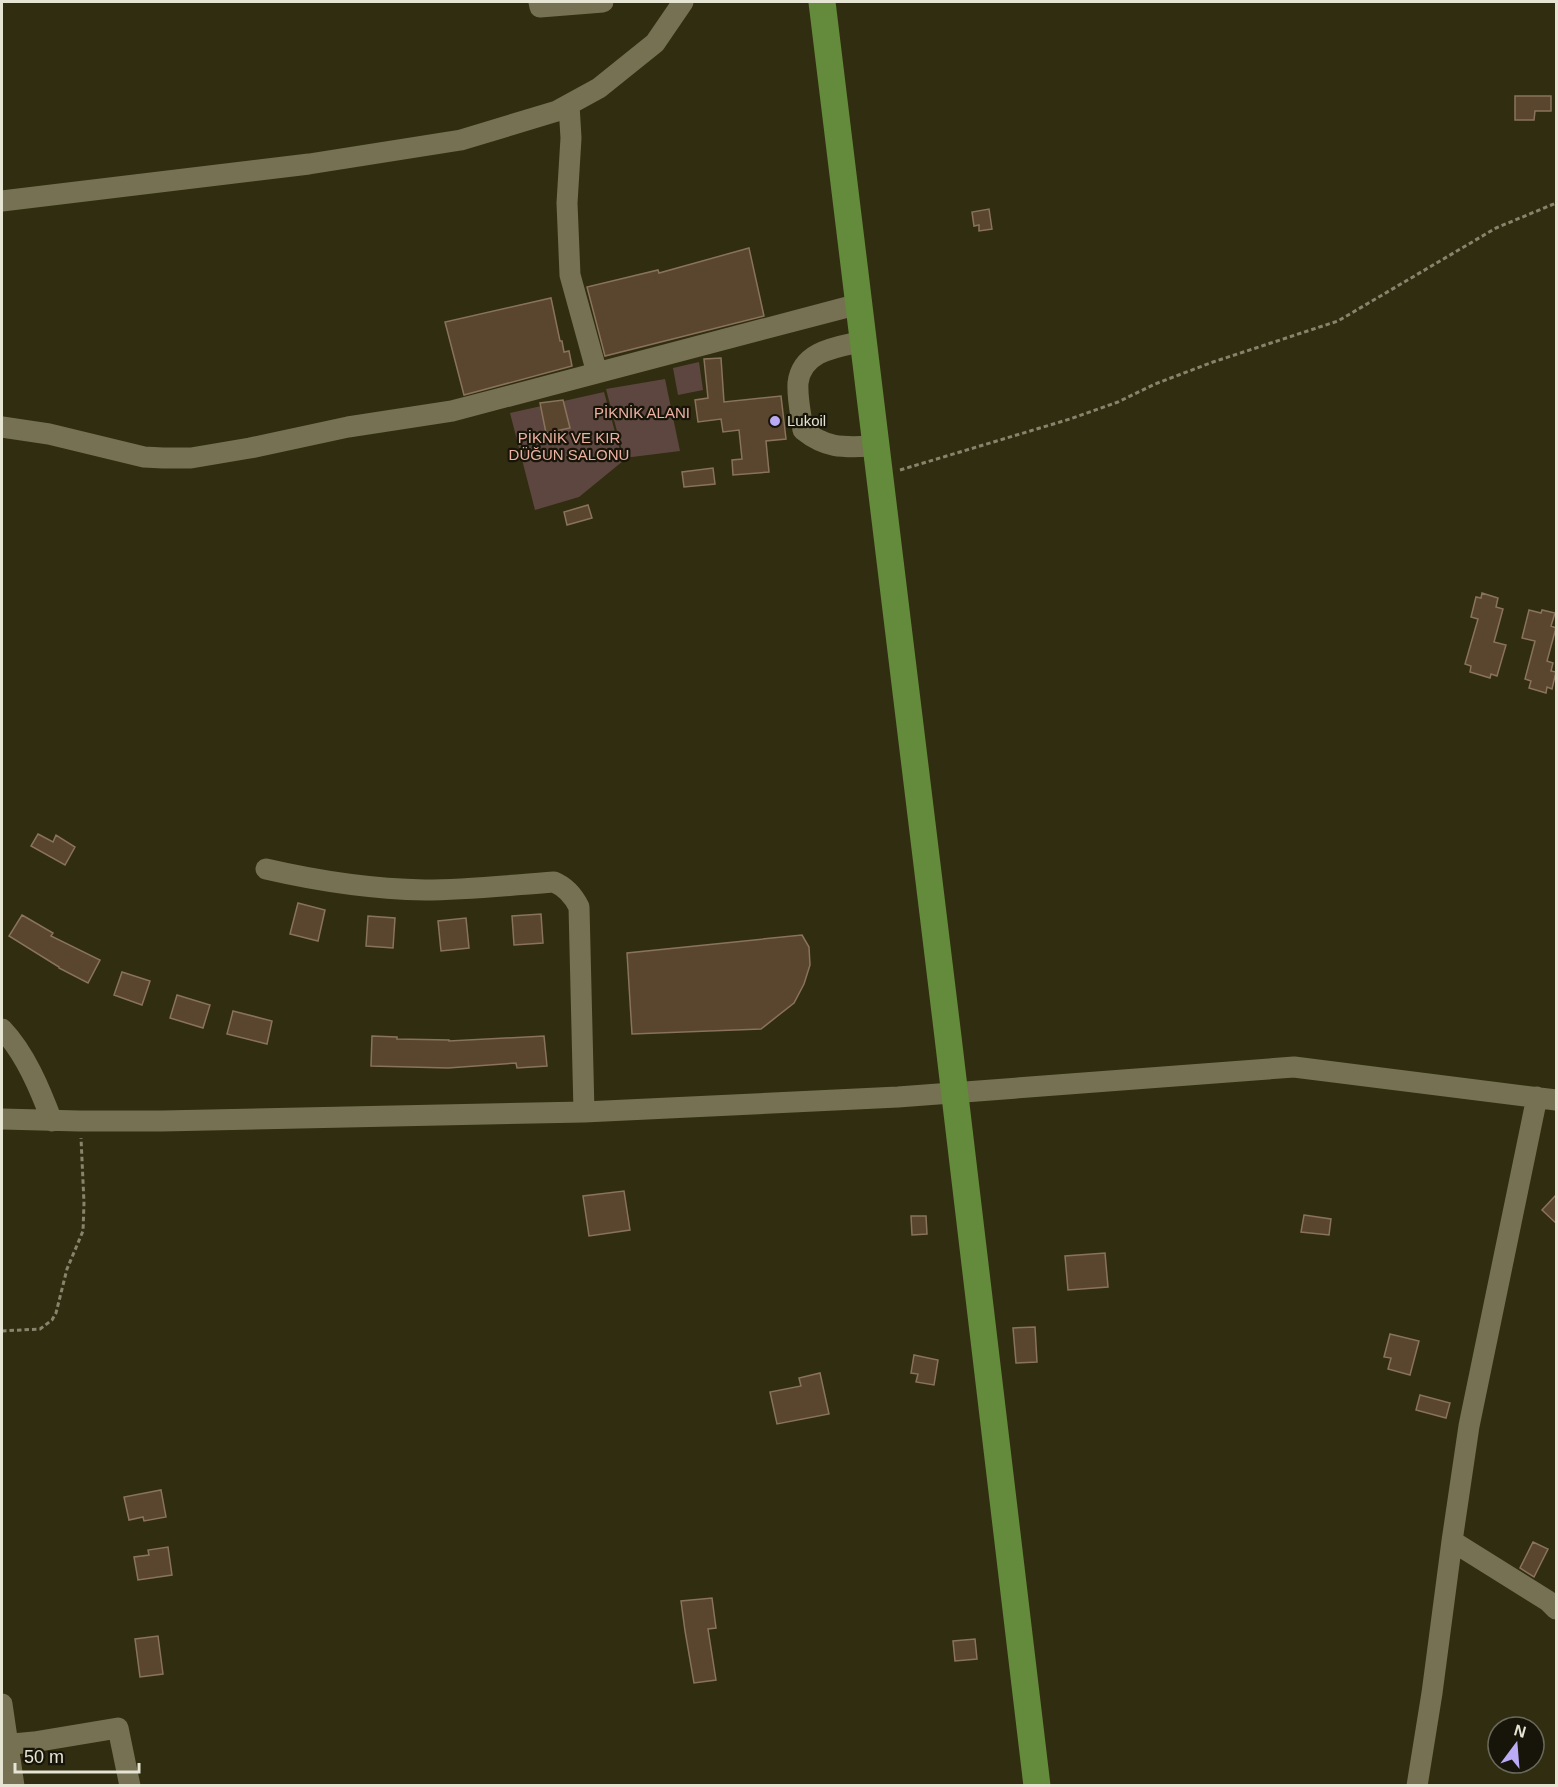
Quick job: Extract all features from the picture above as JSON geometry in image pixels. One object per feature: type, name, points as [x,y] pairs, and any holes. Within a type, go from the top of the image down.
[{"type":"main road","points":[[822,2],[1037,1785]]},
{"type":"street","points":[[539,2],[540,7],[603,2]]},
{"type":"street","points":[[2,201],[309,164],[460,140],[557,111],[599,88],[655,43],[683,2]]},
{"type":"street","points":[[569,105],[571,138],[567,203],[570,275],[597,373]]},
{"type":"street","points":[[2,427],[49,434],[144,457],[191,458],[348,427],[452,411],[859,304]]},
{"type":"street","points":[[864,341],[825,350],[810,360],[804,368],[798,385],[803,430],[820,442],[838,447],[876,446]]},
{"type":"street","points":[[266,869],[334,882],[383,888],[469,889],[554,882],[561,885],[572,895],[579,907],[584,1112]]},
{"type":"street","points":[[2,1029],[14,1041],[52,1121]]},
{"type":"street","points":[[2,1119],[174,1121],[584,1112],[955,1094],[1294,1067],[1547,1099],[1469,1426],[1417,1785]]},
{"type":"street","points":[[1452,1541],[1548,1601],[1557,1609]]},
{"type":"street","points":[[2,1704],[5,1744],[14,1785]]},
{"type":"street","points":[[5,1744],[34,1742],[118,1728],[130,1785]]},
{"type":"path","points":[[880,476],[1078,417],[1213,362],[1338,321],[1496,228],[1557,203]]},
{"type":"path","points":[[2,1331],[40,1329],[52,1320],[56,1313],[67,1269],[83,1231],[83,1175],[79,1121]]},
{"type":"green space","points":[[699,362],[703,390],[678,395],[673,368]]},
{"type":"green space","name":"PİKNİK ALANI","points":[[665,379],[680,451],[624,458],[606,389]]},
{"type":"green space","name":"PİKNİK VE KIR DÜĞUN SALONU","points":[[604,392],[623,461],[579,497],[535,510],[510,413]]},
{"type":"building","points":[[1515,96],[1551,96],[1551,111],[1535,111],[1534,120],[1515,120]]},
{"type":"building","points":[[989,209],[992,229],[979,231],[979,225],[974,226],[972,212]]},
{"type":"building","points":[[749,248],[764,316],[605,356],[587,287],[658,270],[659,273]]},
{"type":"building","points":[[551,298],[560,341],[562,341],[564,352],[569,351],[572,366],[464,395],[445,322]]},
{"type":"building","points":[[721,358],[724,402],[781,396],[786,439],[766,441],[769,472],[733,475],[732,460],[742,459],[739,430],[723,432],[721,419],[698,422],[695,400],[708,398],[704,359]]},
{"type":"building","points":[[563,400],[570,428],[546,433],[540,403]]},
{"type":"building","points":[[713,468],[715,484],[684,487],[682,472]]},
{"type":"building","points":[[588,505],[592,518],[567,525],[564,512]]},
{"type":"building","points":[[1482,593],[1498,598],[1496,607],[1503,609],[1494,642],[1506,645],[1497,676],[1491,674],[1490,678],[1470,672],[1471,666],[1465,664],[1478,619],[1471,617],[1476,597],[1481,598]]},
{"type":"building","points":[[1529,610],[1555,613],[1551,626],[1556,628],[1547,661],[1553,663],[1551,671],[1556,672],[1552,689],[1547,687],[1546,693],[1529,688],[1531,681],[1525,679],[1535,641],[1522,638]]},
{"type":"building","points":[[38,834],[53,842],[56,835],[75,847],[65,865],[31,846]]},
{"type":"building","points":[[298,903],[325,910],[318,941],[290,934]]},
{"type":"building","points":[[541,914],[543,943],[514,945],[512,916]]},
{"type":"building","points":[[22,915],[53,933],[51,936],[100,960],[88,983],[59,968],[9,936]]},
{"type":"building","points":[[368,916],[395,918],[393,948],[366,946]]},
{"type":"building","points":[[466,918],[469,948],[441,951],[438,921]]},
{"type":"building","points":[[802,935],[809,947],[810,965],[804,984],[794,1003],[761,1029],[632,1034],[627,953]]},
{"type":"building","points":[[122,972],[150,981],[142,1005],[114,995]]},
{"type":"building","points":[[177,995],[210,1005],[203,1028],[170,1018]]},
{"type":"building","points":[[233,1011],[272,1021],[267,1044],[227,1034]]},
{"type":"building","points":[[372,1036],[449,1041],[544,1036],[547,1066],[517,1068],[516,1063],[448,1068],[371,1066]]},
{"type":"building","points":[[624,1191],[630,1230],[589,1236],[583,1196]]},
{"type":"building","points":[[1557,1194],[1557,1224],[1542,1210]]},
{"type":"building","points":[[1304,1215],[1331,1219],[1329,1235],[1301,1232]]},
{"type":"building","points":[[911,1216],[926,1216],[927,1234],[912,1235]]},
{"type":"building","points":[[1105,1253],[1108,1287],[1068,1290],[1065,1256]]},
{"type":"building","points":[[1035,1327],[1037,1362],[1016,1363],[1013,1328]]},
{"type":"building","points":[[1390,1334],[1419,1341],[1410,1375],[1388,1369],[1391,1358],[1384,1357]]},
{"type":"building","points":[[914,1355],[938,1360],[934,1385],[916,1382],[918,1374],[911,1373]]},
{"type":"building","points":[[820,1373],[829,1414],[777,1424],[770,1392],[801,1386],[799,1378]]},
{"type":"building","points":[[1420,1395],[1450,1403],[1446,1418],[1416,1410]]},
{"type":"building","points":[[161,1490],[166,1517],[144,1521],[143,1517],[129,1520],[124,1497]]},
{"type":"building","points":[[1533,1542],[1548,1549],[1534,1577],[1520,1568]]},
{"type":"building","points":[[168,1547],[172,1575],[138,1580],[134,1557],[149,1555],[148,1550]]},
{"type":"building","points":[[712,1598],[716,1628],[708,1629],[716,1680],[694,1683],[681,1601]]},
{"type":"building","points":[[158,1636],[163,1674],[140,1677],[135,1639]]},
{"type":"building","points":[[975,1639],[977,1659],[955,1661],[953,1641]]},
{"type":"place","name":"Lukoil","points":[[775,421]]}]
